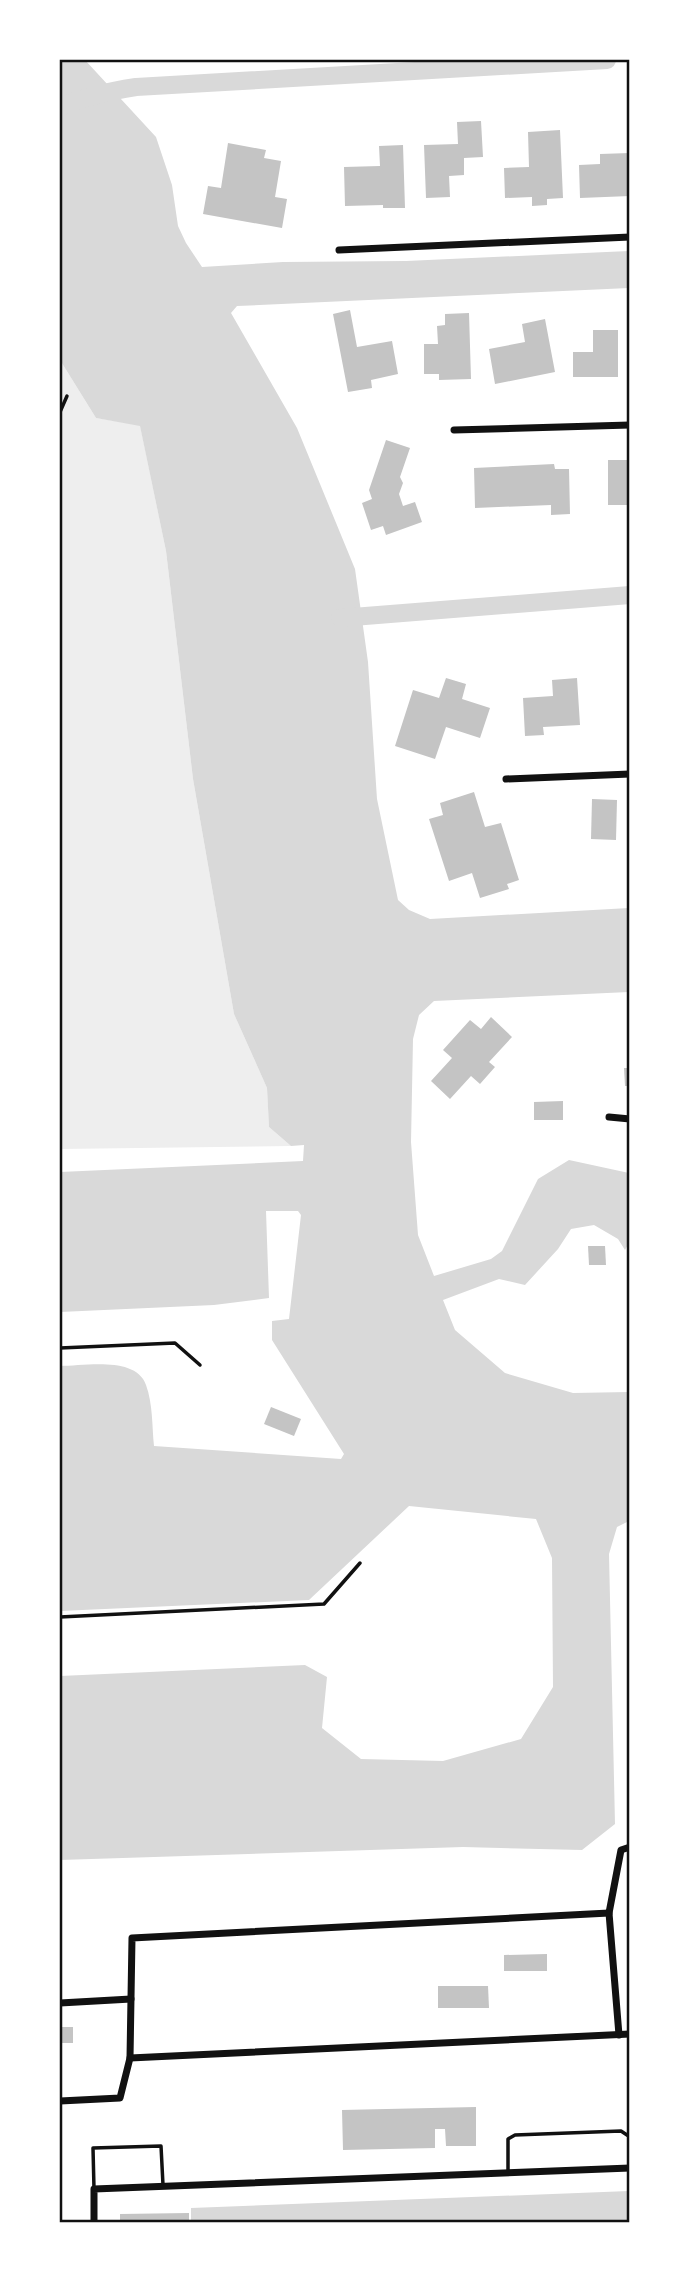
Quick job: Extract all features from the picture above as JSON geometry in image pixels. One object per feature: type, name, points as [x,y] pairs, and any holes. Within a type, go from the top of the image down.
[{"type":"street","points":[[339,250],[629,237]]},
{"type":"street","points":[[454,430],[629,425]]},
{"type":"street","points":[[506,779],[629,774]]},
{"type":"street","points":[[609,1117],[629,1119]]},
{"type":"street","points":[[619,2035],[610,1913],[621,1850],[629,1847]]},
{"type":"street","points":[[60,2101],[120,2098],[130,2058],[132,1938],[610,1913]]},
{"type":"street","points":[[60,2003],[131,1999]]},
{"type":"street","points":[[130,2058],[629,2034]]},
{"type":"street","points":[[94,2222],[94,2189],[629,2168]]},
{"type":"lane","points":[[60,1348],[175,1343],[200,1365]]},
{"type":"lane","points":[[60,1617],[324,1604],[360,1563]]},
{"type":"lane","points":[[508,2173],[508,2139],[515,2135],[621,2131],[629,2137]]},
{"type":"lane","points":[[94,2189],[93,2148],[161,2146],[163,2188]]},
{"type":"path","points":[[60,412],[67,396]]},
{"type":"shaded area","points":[[60,60],[85,60],[156,137],[172,185],[178,226],[202,267],[629,251],[629,288],[237,306],[231,313],[297,428],[355,569],[368,662],[377,799],[398,900],[409,910],[430,919],[629,908],[629,992],[434,1001],[419,1015],[413,1039],[411,1142],[418,1235],[434,1276],[491,1259],[502,1251],[538,1179],[569,1160],[629,1173],[629,1243],[625,1250],[618,1239],[594,1225],[571,1229],[558,1249],[525,1285],[499,1279],[443,1300],[455,1330],[505,1373],[573,1393],[629,1392],[629,1521],[617,1527],[609,1554],[615,1824],[582,1850],[463,1847],[60,1860],[60,1676],[305,1665],[327,1677],[322,1728],[361,1759],[443,1761],[521,1739],[553,1687],[552,1558],[536,1519],[409,1506],[309,1600],[60,1611],[60,1366],[121,1366],[140,1376],[150,1400],[154,1446],[341,1459],[344,1454],[272,1340],[272,1321],[289,1319],[301,1215],[298,1211],[266,1211],[269,1298],[214,1305],[60,1312],[60,1172],[303,1161],[304,1145],[291,1146],[269,1127],[267,1088],[234,1014],[193,779],[166,551],[140,426],[96,418],[60,360]]},
{"type":"shaded area","points":[[60,360],[96,418],[140,425],[166,551],[193,779],[234,1014],[267,1088],[269,1127],[291,1146],[60,1149]]},
{"type":"shaded area","points":[[629,2191],[629,2222],[191,2222],[191,2208]]},
{"type":"building","points":[[481,121],[483,157],[464,158],[464,175],[449,176],[450,197],[426,198],[424,145],[458,144],[457,122]]},
{"type":"building","points":[[560,130],[563,198],[547,199],[547,205],[532,206],[532,197],[505,198],[504,168],[529,167],[528,132]]},
{"type":"building","points":[[228,143],[266,150],[264,158],[281,161],[275,197],[287,199],[282,228],[203,214],[208,186],[221,188]]},
{"type":"building","points":[[403,145],[405,208],[383,208],[383,205],[345,206],[344,167],[380,166],[379,146]]},
{"type":"building","points":[[630,153],[630,196],[580,198],[579,165],[600,164],[600,154]]},
{"type":"building","points":[[350,310],[357,347],[392,341],[398,374],[371,380],[372,388],[348,392],[333,314]]},
{"type":"building","points":[[469,313],[471,379],[439,380],[439,374],[424,374],[424,344],[438,344],[437,326],[445,325],[445,314]]},
{"type":"building","points":[[545,319],[555,372],[495,384],[489,349],[525,342],[522,324]]},
{"type":"building","points":[[593,330],[618,330],[618,377],[573,377],[573,352],[593,352]]},
{"type":"building","points":[[386,440],[410,448],[400,477],[403,483],[399,494],[403,506],[415,502],[422,522],[386,535],[383,526],[371,530],[362,503],[372,499],[369,490]]},
{"type":"building","points":[[608,460],[630,460],[630,505],[608,505]]},
{"type":"building","points":[[554,464],[555,469],[569,469],[570,514],[551,515],[551,505],[475,508],[474,468]]},
{"type":"building","points":[[446,678],[466,684],[462,699],[490,708],[480,738],[446,727],[435,759],[395,746],[413,690],[439,698]]},
{"type":"building","points":[[577,678],[580,725],[543,727],[544,735],[525,736],[523,698],[553,696],[552,680]]},
{"type":"building","points":[[474,792],[485,827],[501,823],[519,880],[507,884],[509,889],[480,898],[472,873],[449,881],[429,819],[443,815],[440,803]]},
{"type":"building","points":[[592,799],[617,800],[616,840],[591,839]]},
{"type":"building","points":[[491,1017],[512,1037],[489,1062],[495,1067],[480,1084],[471,1076],[450,1099],[431,1081],[452,1058],[443,1050],[470,1020],[481,1029]]},
{"type":"building","points":[[624,1068],[630,1068],[630,1086],[625,1086]]},
{"type":"building","points":[[563,1101],[563,1120],[534,1120],[534,1102]]},
{"type":"building","points":[[588,1246],[605,1246],[606,1265],[589,1265]]},
{"type":"building","points":[[271,1407],[301,1419],[294,1436],[264,1424]]},
{"type":"building","points":[[547,1954],[547,1971],[504,1971],[504,1955]]},
{"type":"building","points":[[438,1986],[488,1986],[489,2008],[438,2008]]},
{"type":"building","points":[[62,2027],[73,2027],[73,2043],[62,2043]]},
{"type":"building","points":[[476,2107],[476,2146],[446,2146],[445,2129],[435,2129],[435,2148],[343,2150],[342,2110]]},
{"type":"building","points":[[189,2213],[189,2222],[120,2222],[120,2214]]},
{"type":"waterway","points":[[60,107],[78,100],[136,87],[607,60]]},
{"type":"waterway","points":[[340,618],[630,595]]}]
